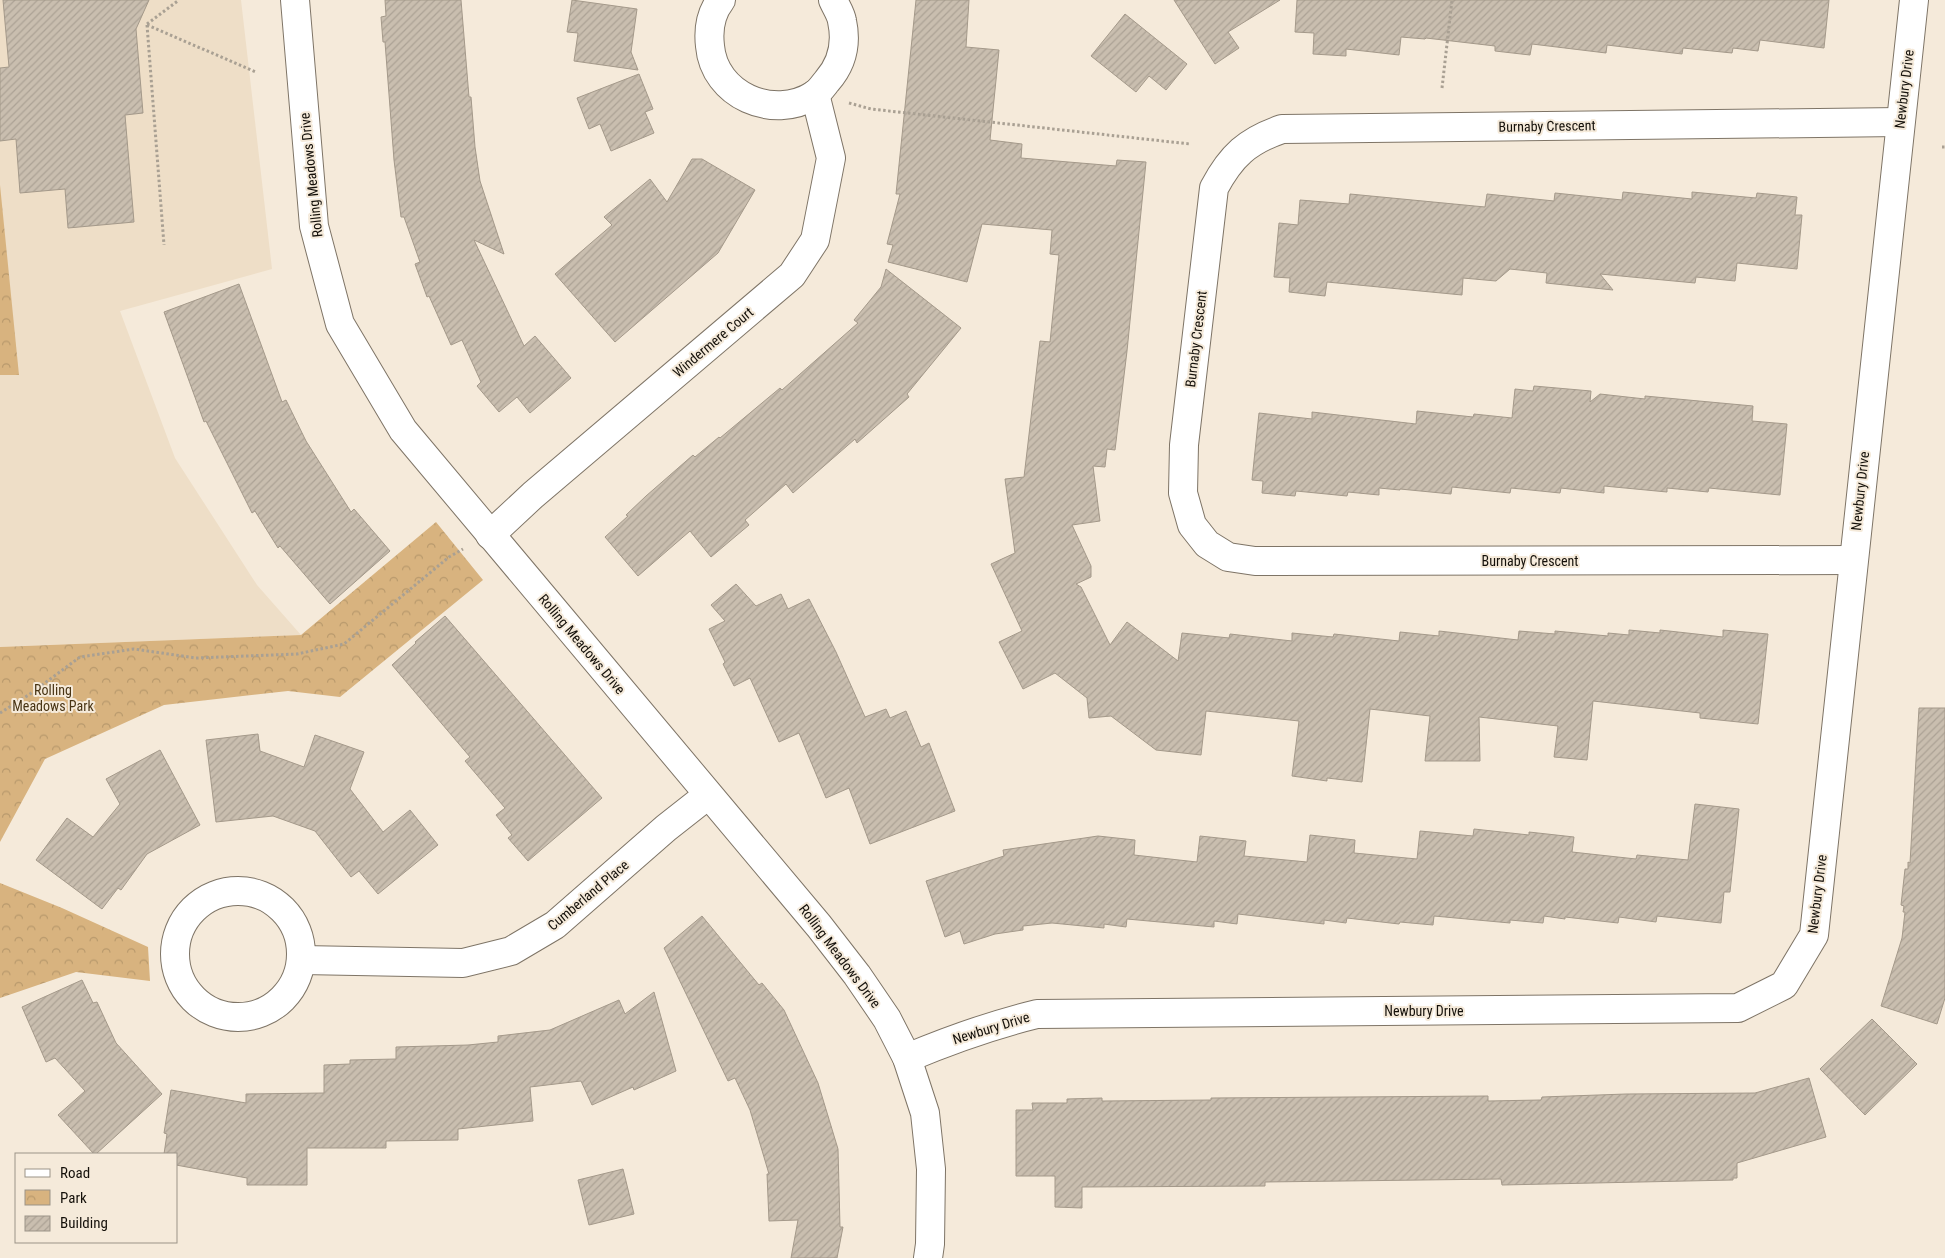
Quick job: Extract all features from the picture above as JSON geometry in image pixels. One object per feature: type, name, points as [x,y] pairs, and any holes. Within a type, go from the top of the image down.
[{"type":"street","name":"Rolling Meadows Drive","points":[[295,0],[314,226],[340,324],[403,430],[820,926],[887,1019],[907,1058],[925,1113],[931,1169],[930,1244],[928,1258]]},
{"type":"street","points":[[721,0],[714,9],[708,32],[711,57],[721,78],[730,88],[750,101],[774,106],[798,103],[815,94],[838,69],[844,46],[842,20],[833,0]]},
{"type":"street","name":"Newbury Drive","points":[[907,1058],[955,1038],[997,1024],[1037,1014],[1738,1008],[1784,985],[1814,935],[1914,0]]},
{"type":"street","name":"Windermere Court","points":[[490,535],[532,495],[792,275],[814,240],[830,158],[815,94]]},
{"type":"street","name":"Burnaby Crescent","points":[[1853,560],[1255,561],[1228,557],[1207,544],[1192,525],[1183,493],[1184,445],[1214,188],[1224,169],[1242,150],[1260,136],[1282,129],[1900,122]]},
{"type":"street","name":"Cumberland Place","points":[[302,960],[463,963],[511,952],[555,925],[666,828],[708,795]]},
{"type":"street","points":[[231,890],[252,891],[273,899],[289,914],[300,937],[302,960],[300,971],[290,991],[276,1006],[256,1015],[243,1018],[221,1015],[200,1006],[184,987],[174,955],[178,933],[195,906],[209,896],[231,890]]},
{"type":"path","points":[[147,25],[179,0]]},
{"type":"path","points":[[1442,88],[1452,0]]},
{"type":"path","points":[[147,25],[256,72]]},
{"type":"path","points":[[147,25],[164,245]]},
{"type":"path","points":[[815,94],[871,109],[1190,144]]},
{"type":"path","points":[[0,713],[30,694],[80,657],[134,649],[196,658],[297,654],[344,644],[449,557],[490,535]]},
{"type":"shaded area","points":[[0,0],[241,0],[272,269],[120,311],[175,458],[257,585],[301,635],[0,647]]},
{"type":"green space","points":[[0,185],[19,375],[0,375]]},
{"type":"green space","name":"Rolling Meadows Park","points":[[436,522],[483,580],[340,697],[288,691],[164,705],[45,759],[0,842],[0,647],[301,635]]},
{"type":"green space","points":[[0,883],[62,908],[148,947],[150,981],[76,972],[0,998]]},
{"type":"building","points":[[3,0],[149,0],[136,29],[143,113],[125,115],[134,222],[68,228],[65,189],[20,193],[16,139],[0,141],[0,68],[9,67]]},
{"type":"building","points":[[385,0],[461,0],[469,97],[471,97],[480,181],[504,254],[474,240],[524,346],[535,336],[571,378],[530,413],[517,397],[499,412],[477,386],[481,382],[462,340],[451,345],[429,296],[427,297],[415,264],[420,262],[404,217],[401,217],[394,160],[385,42],[383,42],[381,17],[386,16]]},
{"type":"building","points":[[572,0],[637,9],[631,52],[638,70],[574,61],[578,33],[567,32]]},
{"type":"building","points":[[916,0],[969,0],[966,47],[999,50],[990,140],[1022,144],[1021,158],[1116,166],[1117,160],[1146,162],[1115,450],[1107,449],[1105,467],[1093,466],[1100,521],[1072,525],[1091,566],[1091,577],[1076,584],[1081,587],[1110,645],[1127,622],[1178,661],[1182,633],[1229,638],[1230,634],[1292,641],[1292,633],[1333,637],[1334,634],[1399,641],[1400,632],[1439,636],[1439,631],[1518,640],[1519,631],[1555,634],[1555,631],[1608,636],[1608,633],[1629,635],[1629,630],[1660,633],[1660,630],[1723,637],[1723,630],[1768,634],[1758,724],[1700,718],[1700,713],[1593,701],[1587,760],[1554,757],[1558,726],[1479,717],[1480,761],[1425,761],[1430,716],[1370,709],[1362,782],[1327,778],[1327,781],[1292,776],[1299,721],[1206,711],[1201,755],[1156,750],[1111,716],[1089,718],[1087,698],[1055,673],[1023,689],[999,642],[1022,631],[991,564],[1015,553],[1005,479],[1024,477],[1040,341],[1050,342],[1059,255],[1050,254],[1052,230],[982,224],[967,282],[888,262],[893,245],[887,244],[900,194],[896,194]]},
{"type":"building","points":[[1174,0],[1280,0],[1228,32],[1239,48],[1215,64]]},
{"type":"building","points":[[1297,0],[1829,0],[1824,48],[1760,40],[1758,51],[1733,48],[1732,53],[1683,48],[1682,54],[1607,45],[1606,53],[1532,44],[1530,55],[1495,51],[1495,46],[1401,37],[1399,55],[1346,49],[1346,56],[1313,54],[1314,33],[1295,32]]},
{"type":"building","points":[[1125,14],[1187,64],[1166,90],[1149,76],[1136,92],[1091,56]]},
{"type":"building","points":[[639,74],[653,109],[645,112],[654,133],[611,151],[600,124],[589,129],[577,98]]},
{"type":"building","points":[[692,159],[702,159],[755,190],[718,253],[615,342],[555,274],[612,225],[604,217],[650,179],[667,202]]},
{"type":"building","points":[[1623,192],[1692,199],[1692,192],[1756,198],[1757,193],[1797,197],[1795,215],[1802,215],[1797,269],[1737,263],[1735,281],[1696,277],[1695,283],[1600,274],[1613,290],[1546,283],[1547,273],[1510,269],[1496,281],[1463,278],[1462,295],[1327,282],[1325,296],[1289,292],[1290,278],[1274,277],[1279,223],[1298,225],[1300,200],[1349,204],[1350,194],[1485,207],[1487,194],[1554,201],[1555,193],[1622,200]]},
{"type":"building","points":[[886,269],[961,328],[907,394],[909,397],[857,443],[855,439],[793,493],[786,484],[745,520],[749,525],[711,557],[690,531],[638,576],[605,537],[646,496],[693,455],[695,457],[720,438],[780,388],[782,390],[858,323],[854,320],[881,287]]},
{"type":"building","points":[[239,284],[282,402],[286,400],[306,441],[351,512],[354,509],[390,551],[330,604],[280,546],[278,548],[255,511],[252,513],[206,421],[204,422],[164,312]]},
{"type":"building","points":[[1534,386],[1591,391],[1590,402],[1600,394],[1645,399],[1645,396],[1753,406],[1752,421],[1787,424],[1780,495],[1709,488],[1708,492],[1667,488],[1667,492],[1604,486],[1604,493],[1561,488],[1560,493],[1511,488],[1510,493],[1452,487],[1451,494],[1379,488],[1379,495],[1348,492],[1347,496],[1296,491],[1295,496],[1262,493],[1263,481],[1252,480],[1259,413],[1312,419],[1312,412],[1416,424],[1417,411],[1473,417],[1474,414],[1512,418],[1515,389],[1533,391]]},
{"type":"building","points":[[736,584],[756,606],[781,594],[788,609],[809,599],[836,652],[865,717],[886,709],[890,718],[906,711],[921,747],[929,743],[955,811],[870,844],[849,788],[826,798],[799,733],[779,742],[750,678],[734,686],[709,629],[725,621],[711,605]]},
{"type":"building","points":[[445,616],[602,798],[528,861],[508,838],[512,835],[496,815],[505,808],[465,761],[470,757],[392,665]]},
{"type":"building","points":[[1919,708],[1945,708],[1945,998],[1937,1024],[1881,1006],[1902,938],[1905,912],[1903,912],[1904,906],[1901,905],[1905,869],[1908,869],[1908,862],[1910,863]]},
{"type":"building","points":[[258,734],[260,751],[304,767],[315,735],[364,752],[350,789],[383,832],[410,810],[438,845],[378,894],[359,871],[351,877],[315,831],[273,816],[216,822],[206,740]]},
{"type":"building","points":[[160,750],[200,825],[147,854],[121,890],[118,888],[102,909],[36,860],[67,818],[93,837],[120,804],[106,779]]},
{"type":"building","points":[[1695,804],[1739,809],[1730,892],[1724,892],[1721,923],[1657,916],[1656,922],[1619,917],[1618,923],[1544,916],[1543,923],[1510,920],[1510,923],[1434,916],[1433,925],[1400,922],[1399,924],[1347,918],[1346,923],[1324,920],[1324,924],[1238,914],[1237,924],[1214,921],[1214,927],[1127,919],[1126,927],[1104,924],[1104,928],[1052,923],[1023,926],[1023,930],[995,934],[964,944],[960,931],[945,937],[926,881],[1004,856],[1003,850],[1098,836],[1135,840],[1134,855],[1197,862],[1200,836],[1246,841],[1244,856],[1307,862],[1310,835],[1355,840],[1354,853],[1417,859],[1420,831],[1473,836],[1474,829],[1529,835],[1529,832],[1574,837],[1572,852],[1636,859],[1637,855],[1688,860]]},
{"type":"building","points":[[702,916],[759,985],[762,983],[784,1010],[818,1083],[838,1149],[840,1227],[843,1227],[837,1258],[791,1258],[798,1220],[769,1221],[767,1174],[769,1174],[750,1110],[735,1078],[728,1081],[664,948]]},
{"type":"building","points":[[82,980],[93,1003],[97,1002],[116,1043],[162,1094],[97,1153],[93,1153],[58,1115],[85,1091],[55,1058],[46,1062],[22,1007]]},
{"type":"building","points":[[654,992],[676,1071],[634,1090],[633,1087],[592,1105],[581,1081],[530,1087],[533,1121],[458,1129],[458,1140],[386,1141],[386,1148],[307,1148],[307,1185],[247,1185],[247,1178],[178,1165],[178,1153],[164,1153],[167,1134],[164,1133],[171,1090],[246,1103],[246,1094],[324,1093],[324,1065],[350,1064],[350,1060],[396,1059],[396,1047],[468,1045],[498,1042],[498,1036],[550,1030],[619,1000],[625,1014]]},
{"type":"building","points":[[1872,1019],[1917,1064],[1865,1115],[1820,1069]]},
{"type":"building","points":[[1809,1078],[1826,1137],[1737,1163],[1737,1178],[1733,1178],[1733,1180],[1502,1185],[1501,1179],[1265,1182],[1265,1186],[1082,1187],[1082,1208],[1055,1207],[1055,1176],[1016,1176],[1016,1110],[1033,1110],[1032,1103],[1067,1103],[1067,1099],[1102,1098],[1102,1101],[1211,1100],[1211,1098],[1488,1096],[1488,1101],[1541,1100],[1542,1097],[1626,1094],[1755,1093]]},
{"type":"building","points":[[623,1169],[634,1214],[589,1225],[578,1180]]}]
